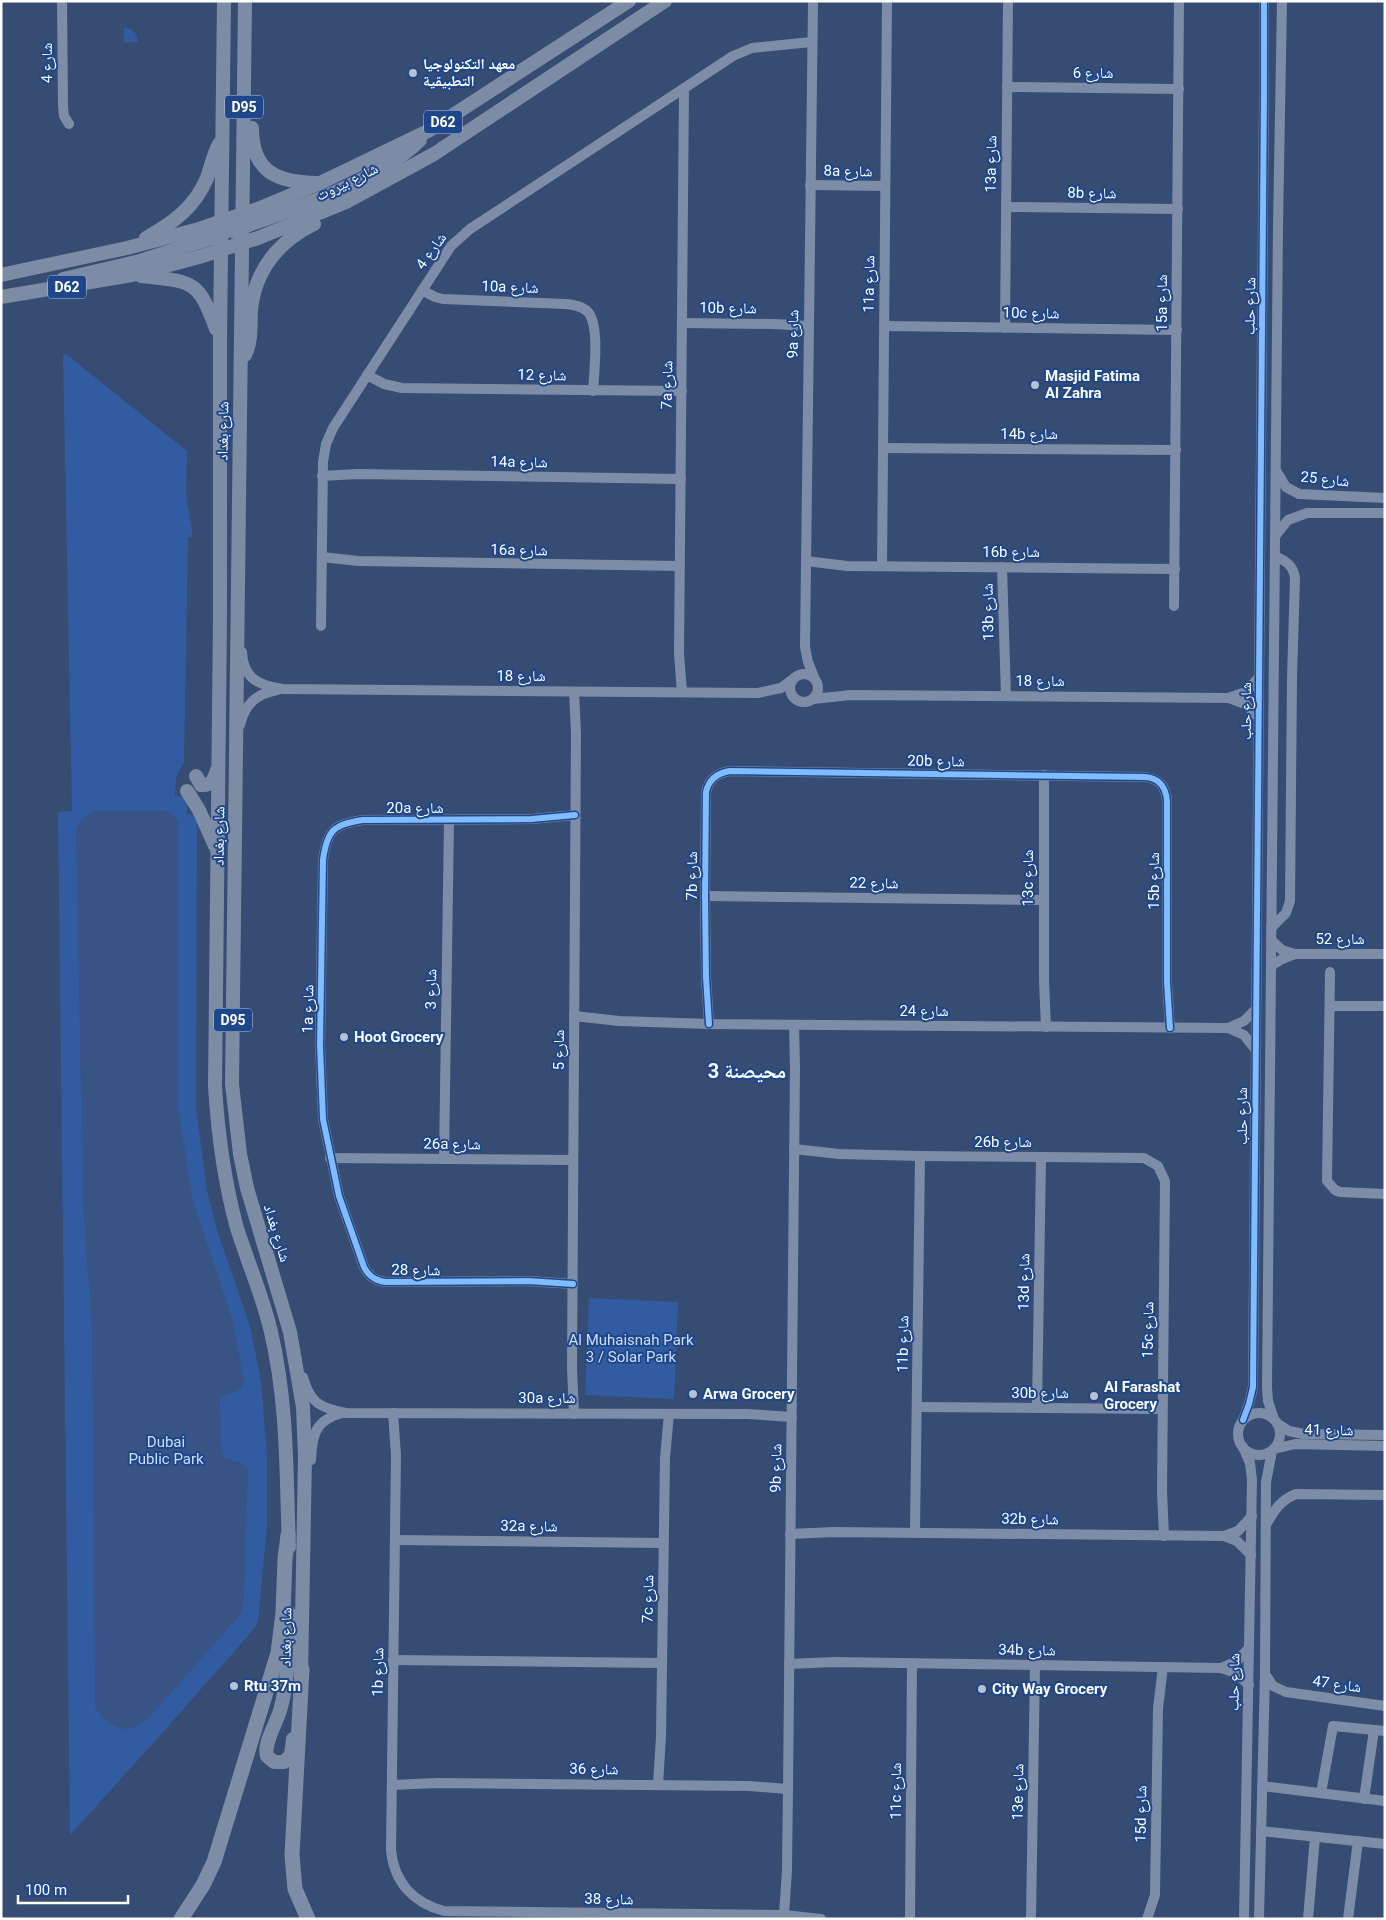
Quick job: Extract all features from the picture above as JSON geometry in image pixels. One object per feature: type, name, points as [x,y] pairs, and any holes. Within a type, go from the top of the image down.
[{"type":"highway","points":[[181,1919],[203,1885],[214,1862],[273,1673],[282,1626],[288,1535]]},
{"type":"highway","points":[[302,1670],[292,1855],[295,1889],[308,1919]]},
{"type":"main road","name":"شارع بغداد","points":[[224,1],[220,338],[220,618],[214,1060],[217,1123],[221,1155],[237,1228],[264,1305],[278,1368],[286,1438],[289,1610],[285,1685],[278,1720],[266,1746],[267,1756],[274,1762],[284,1762],[291,1755],[302,1670],[305,1432],[295,1358],[283,1306],[249,1197],[240,1154],[232,1084],[246,1]]},
{"type":"main road","points":[[246,1],[250,30],[252,136],[258,158],[267,170],[283,180],[320,183]]},
{"type":"main road","name":"شارع بيروت","points":[[243,221],[430,130],[628,1]]},
{"type":"main road","name":"شارع بيروت","points":[[1,297],[16,296],[132,274],[221,250],[242,244],[346,202],[434,154],[665,1]]},
{"type":"main road","points":[[16,296],[44,284],[140,261],[221,228],[234,226],[243,221],[307,203],[386,167],[412,148],[430,130]]},
{"type":"main road","points":[[127,248],[170,224],[191,206],[205,183],[213,157],[222,139]]},
{"type":"main road","points":[[240,362],[250,343],[256,285],[268,262],[276,251],[295,234],[330,216],[346,202]]},
{"type":"main road","points":[[221,250],[243,221]]},
{"type":"main road","name":"D62","points":[[1,275],[221,228]]},
{"type":"main road","points":[[132,274],[174,279],[193,287],[208,305],[220,338]]},
{"type":"main road","points":[[196,776],[201,785],[207,786],[214,778],[218,767]]},
{"type":"main road","points":[[187,791],[199,811],[217,852]]},
{"type":"street","name":"شارع 4","points":[[62,1],[63,106],[64,116],[69,124]]},
{"type":"street","name":"9a شارع","points":[[808,1],[812,21]]},
{"type":"street","name":"9a شارع","points":[[813,1],[805,647],[815,680]]},
{"type":"street","name":"11a شارع","points":[[882,566],[887,1]]},
{"type":"street","name":"13a شارع","points":[[1005,328],[1008,1]]},
{"type":"street","name":"15a شارع","points":[[1174,606],[1179,1]]},
{"type":"street","name":"شارع حلب","points":[[1243,1420],[1250,1404],[1253,1387],[1264,1]]},
{"type":"street","name":"شارع حلب","points":[[1276,1421],[1268,1401],[1267,1388],[1282,1]]},
{"type":"street","name":"شارع 4","points":[[321,626],[323,473],[324,453],[329,436],[446,253],[463,234],[739,52],[752,48],[776,45],[811,45]]},
{"type":"street","name":"شارع 6","points":[[1007,87],[1179,88]]},
{"type":"street","name":"7a شارع","points":[[679,692],[684,89]]},
{"type":"street","points":[[671,97],[681,107],[684,116]]},
{"type":"street","name":"8a شارع","points":[[810,185],[885,186]]},
{"type":"street","name":"8b شارع","points":[[1006,207],[1178,209]]},
{"type":"street","name":"10a شارع","points":[[420,294],[453,300],[566,304],[580,302],[592,309],[596,318],[593,391]]},
{"type":"street","name":"10b شارع","points":[[682,323],[808,323]]},
{"type":"street","name":"10c شارع","points":[[884,326],[1177,330]]},
{"type":"street","name":"شارع 12","points":[[365,379],[402,388],[682,391]]},
{"type":"street","name":"14b شارع","points":[[883,448],[1176,450]]},
{"type":"street","name":"شارع 25","points":[[1276,467],[1278,475],[1286,487],[1299,494],[1385,498]]},
{"type":"street","name":"14a شارع","points":[[323,473],[681,479]]},
{"type":"street","points":[[1275,536],[1283,525],[1300,514],[1385,513]]},
{"type":"street","points":[[1271,928],[1286,912],[1290,901],[1295,578],[1294,572],[1288,563],[1275,556]]},
{"type":"street","name":"16a شارع","points":[[322,560],[680,566]]},
{"type":"street","name":"16b شارع","points":[[806,565],[1175,568]]},
{"type":"street","name":"13b شارع","points":[[1002,567],[1004,656],[1002,696]]},
{"type":"street","name":"شارع 18","points":[[238,594],[242,611],[242,658],[246,670],[258,683],[264,686],[283,689],[758,693],[781,696],[798,701]]},
{"type":"street","name":"9a شارع","points":[[795,678],[805,647]]},
{"type":"street","points":[[805,674],[815,680],[818,692],[813,699],[807,702],[798,701],[790,691],[795,678],[805,674]]},
{"type":"street","name":"شارع 18","points":[[1228,698],[1246,692],[1259,677]]},
{"type":"street","name":"شارع 18","points":[[758,693],[781,688],[795,678]]},
{"type":"street","name":"شارع 18","points":[[815,680],[833,692],[851,695]]},
{"type":"street","name":"شارع 18","points":[[236,741],[242,717],[251,702],[266,693],[283,689]]},
{"type":"street","name":"شارع 5","points":[[571,1414],[577,692]]},
{"type":"street","name":"شارع 18","points":[[813,699],[851,695],[1228,698],[1245,704],[1258,717]]},
{"type":"street","name":"20b شارع","points":[[713,778],[730,771],[1148,777],[1159,782]]},
{"type":"street","name":"13c شارع","points":[[1043,1027],[1044,775]]},
{"type":"street","name":"7b شارع","points":[[705,1024],[706,792],[713,778]]},
{"type":"street","name":"15b شارع","points":[[1159,782],[1164,787],[1167,801],[1167,1028]]},
{"type":"street","name":"20a شارع","points":[[323,860],[321,840],[328,825],[342,817],[363,820],[575,818]]},
{"type":"street","name":"شارع 3","points":[[444,1158],[449,820]]},
{"type":"street","name":"1a شارع","points":[[323,860],[321,1102],[330,1158]]},
{"type":"street","name":"شارع 22","points":[[705,896],[1043,900]]},
{"type":"street","name":"شارع 52","points":[[1271,940],[1282,950],[1295,954],[1385,954]]},
{"type":"street","name":"شارع 52","points":[[1271,966],[1295,954]]},
{"type":"street","points":[[1330,972],[1327,1181],[1334,1190],[1340,1192],[1385,1194]]},
{"type":"street","points":[[1330,1006],[1385,1006]]},
{"type":"street","points":[[1228,1028],[1244,1021],[1256,1009]]},
{"type":"street","name":"شارع 24","points":[[574,1019],[705,1024],[1228,1028]]},
{"type":"street","name":"9b شارع","points":[[787,1915],[794,1153],[797,1025]]},
{"type":"street","points":[[1228,1028],[1244,1035],[1255,1049]]},
{"type":"street","name":"26b شارع","points":[[794,1153],[1144,1158],[1154,1162],[1161,1170]]},
{"type":"street","name":"11b شارع","points":[[915,1533],[920,1156]]},
{"type":"street","name":"13d شارع","points":[[1037,1408],[1041,1157]]},
{"type":"street","name":"26a شارع","points":[[330,1158],[573,1160]]},
{"type":"street","name":"شارع 28","points":[[330,1158],[339,1196],[364,1268],[376,1280],[381,1282],[573,1281]]},
{"type":"street","name":"15c شارع","points":[[1161,1170],[1164,1181],[1161,1536]]},
{"type":"street","name":"30a شارع","points":[[295,1358],[300,1365],[307,1391],[316,1402],[328,1409],[346,1413],[792,1414]]},
{"type":"street","name":"30b شارع","points":[[917,1407],[1162,1409]]},
{"type":"street","name":"30a شارع","points":[[305,1481],[311,1463],[312,1440],[316,1431],[328,1418],[346,1413]]},
{"type":"street","name":"1b شارع","points":[[397,1413],[392,1860],[398,1879],[404,1888]]},
{"type":"street","points":[[1258,1413],[1270,1415],[1276,1421],[1280,1434],[1273,1450],[1257,1455],[1243,1447],[1238,1437],[1243,1420],[1258,1413]]},
{"type":"street","name":"7c شارع","points":[[661,1785],[665,1414]]},
{"type":"street","name":"شارع 41","points":[[1276,1421],[1289,1431],[1303,1434],[1385,1435]]},
{"type":"street","name":"شارع 41","points":[[1273,1450],[1295,1444],[1385,1446]]},
{"type":"street","name":"شارع حلب","points":[[1243,1447],[1252,1471],[1244,1919]]},
{"type":"street","name":"شارع حلب","points":[[1259,1919],[1265,1674],[1266,1482],[1273,1450]]},
{"type":"street","points":[[1266,1526],[1279,1504],[1286,1498],[1296,1494],[1385,1495]]},
{"type":"street","points":[[1224,1536],[1238,1531],[1252,1516]]},
{"type":"street","name":"32b شارع","points":[[790,1531],[1224,1536]]},
{"type":"street","points":[[1224,1536],[1242,1545],[1251,1555]]},
{"type":"street","name":"32a شارع","points":[[395,1540],[664,1543]]},
{"type":"street","points":[[1221,1668],[1237,1661],[1249,1648]]},
{"type":"street","points":[[393,1660],[662,1663]]},
{"type":"street","name":"34b شارع","points":[[789,1661],[1221,1668],[1236,1674],[1249,1684]]},
{"type":"street","name":"11c شارع","points":[[910,1919],[912,1663]]},
{"type":"street","name":"13e شارع","points":[[1031,1919],[1035,1665]]},
{"type":"street","name":"15d شارع","points":[[1147,1919],[1153,1903],[1155,1886],[1160,1667]]},
{"type":"street","points":[[1265,1674],[1273,1686],[1286,1692]]},
{"type":"street","points":[[1263,1705],[1273,1697],[1286,1692]]},
{"type":"street","name":"شارع 47","points":[[1286,1692],[1385,1706]]},
{"type":"street","points":[[1321,1793],[1333,1726],[1379,1730],[1364,1799]]},
{"type":"street","name":"شارع 36","points":[[392,1781],[438,1783],[788,1785]]},
{"type":"street","points":[[1262,1786],[1385,1801]]},
{"type":"street","points":[[1261,1831],[1385,1844]]},
{"type":"street","points":[[1308,1919],[1315,1837]]},
{"type":"street","points":[[1348,1919],[1358,1841]]},
{"type":"street","name":"شارع 38","points":[[404,1888],[422,1903],[444,1911],[787,1915],[821,1919]]},
{"type":"green space","points":[[124,28],[134,32],[138,42],[124,42]]},
{"type":"green space","name":"Dubai Public Park","points":[[66,354],[187,451],[186,495],[193,537],[188,537],[184,762],[176,777],[175,796],[187,798],[187,814],[197,815],[196,1107],[207,1191],[218,1233],[250,1326],[261,1381],[267,1456],[267,1527],[258,1621],[254,1629],[70,1835],[58,812],[72,811],[63,355]]},
{"type":"green space","name":"Al Muhaisnah Park 3 / Solar Park","points":[[589,1298],[678,1302],[674,1399],[585,1395]]},
{"type":"shaded area","points":[[95,811],[166,811],[174,816],[178,822],[178,1107],[193,1201],[233,1321],[244,1381],[242,1388],[220,1399],[221,1447],[224,1458],[242,1463],[248,1468],[242,1613],[147,1720],[132,1728],[125,1729],[118,1728],[106,1721],[95,1707],[92,1330],[83,1206],[76,830],[81,820]]},
{"type":"cycle path","points":[[1243,1420],[1253,1387],[1264,1]]},
{"type":"cycle path","points":[[709,1024],[706,977],[706,792],[714,777],[730,771],[1145,777],[1158,781],[1165,791],[1167,801],[1167,982],[1170,1028]]},
{"type":"cycle path","points":[[573,1284],[528,1281],[386,1282],[379,1281],[371,1276],[364,1267],[339,1196],[323,1119],[320,1045],[323,860],[327,842],[334,830],[345,824],[363,820],[532,819],[575,815]]},
{"type":"place","name":"معهد التكنولوجيا التطبيقية","points":[[413,73]]},
{"type":"place","name":"Masjid Fatima Al Zahra","points":[[1035,385]]},
{"type":"place","name":"Hoot Grocery","points":[[344,1037]]},
{"type":"place","name":"Arwa Grocery","points":[[693,1394]]},
{"type":"place","name":"Al Farashat Grocery","points":[[1094,1396]]},
{"type":"place","name":"Rtu 37m","points":[[234,1686]]},
{"type":"place","name":"City Way Grocery","points":[[982,1689]]},
{"type":"district","name":"محيصنة 3","points":[[747,1071]]}]
